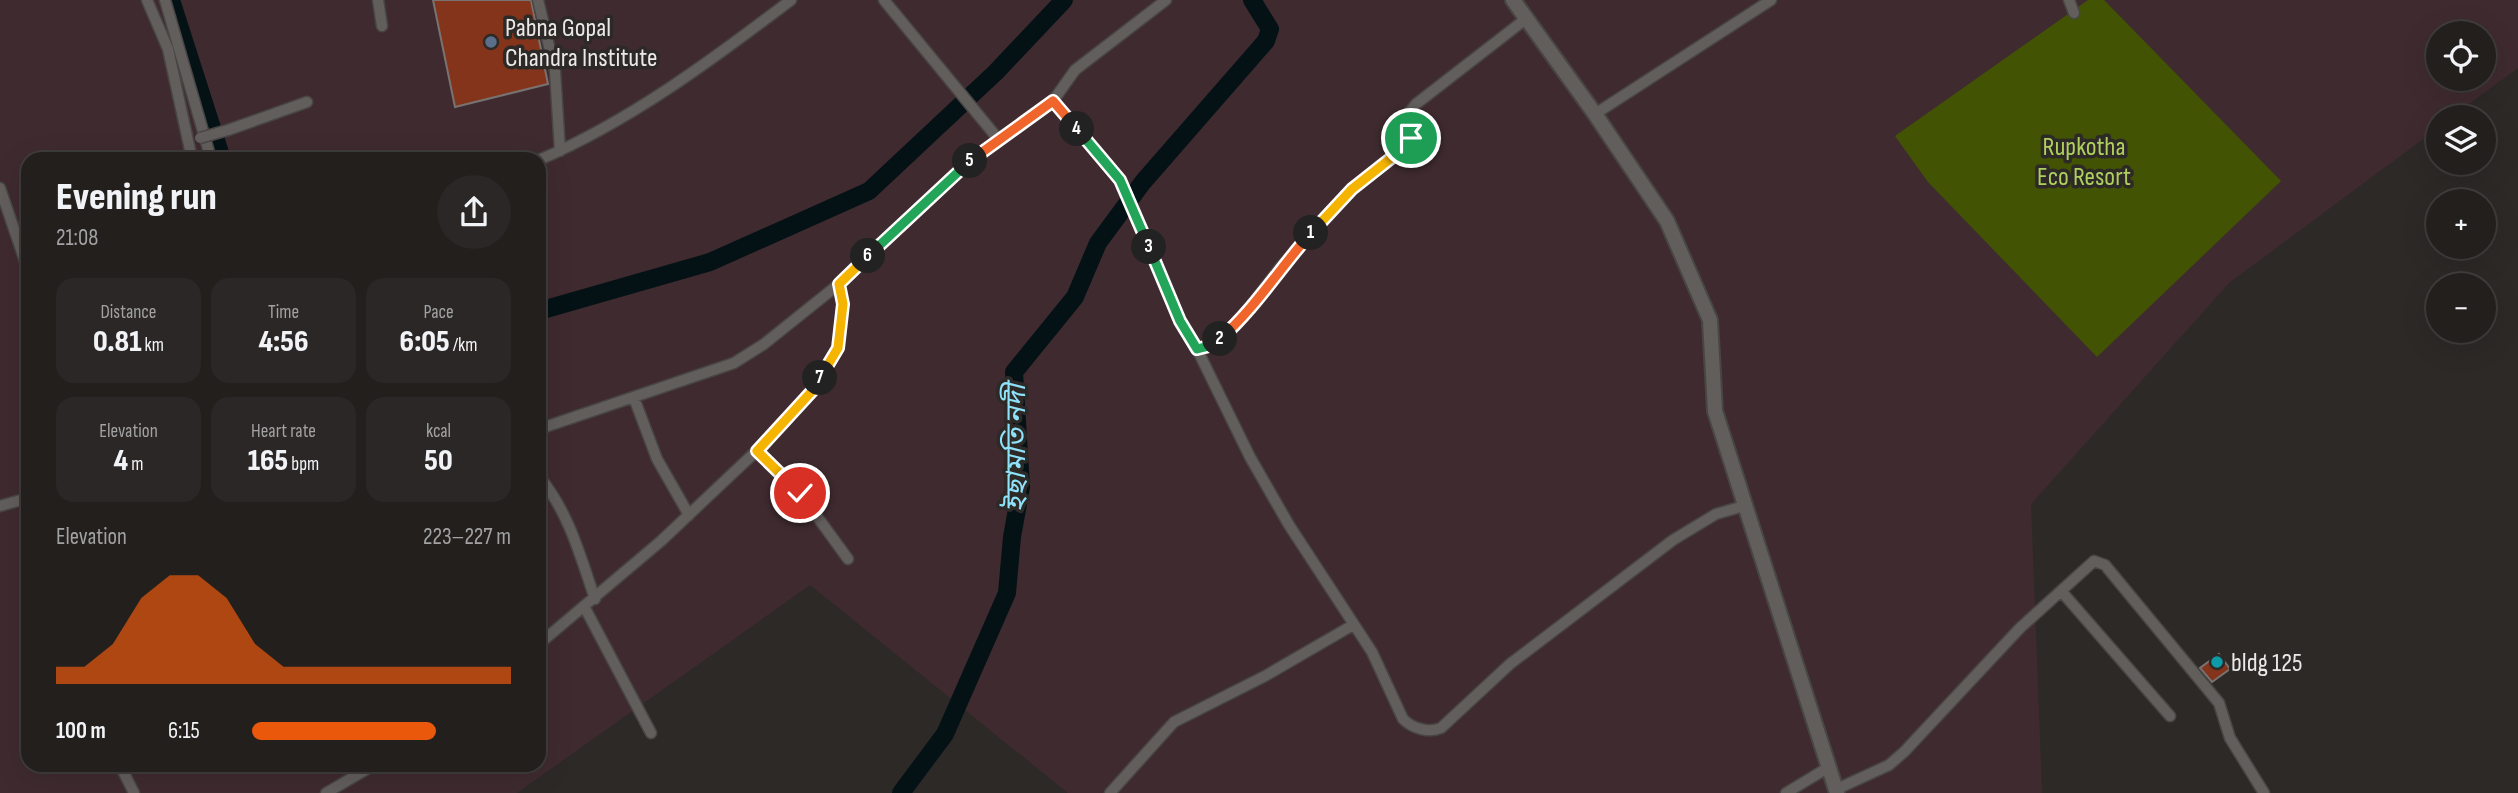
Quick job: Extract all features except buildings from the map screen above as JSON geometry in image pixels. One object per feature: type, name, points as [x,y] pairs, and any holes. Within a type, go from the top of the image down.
[{"type":"street","points":[[147,0],[168,50],[190,152]]},
{"type":"street","points":[[165,0],[209,152]]},
{"type":"street","points":[[378,0],[383,26]]},
{"type":"street","points":[[538,0],[555,71],[561,151]]},
{"type":"street","points":[[546,157],[634,110],[740,39],[791,0]]},
{"type":"street","points":[[884,0],[999,140]]},
{"type":"street","points":[[546,425],[635,398],[734,363],[764,344],[839,284],[968,162],[1053,101],[1075,70],[1166,0]]},
{"type":"street","points":[[1513,0],[1595,114],[1667,221],[1710,320],[1715,411],[1837,791],[1895,760],[1925,732],[2020,628],[2094,561],[2105,565],[2218,703],[2230,738],[2264,793]]},
{"type":"street","points":[[1595,114],[1771,0]]},
{"type":"street","points":[[2069,0],[2074,13]]},
{"type":"street","points":[[1197,349],[1213,345],[1238,323],[1280,268],[1352,189],[1409,144],[1409,113],[1416,104],[1527,18]]},
{"type":"street","points":[[1053,101],[1120,180],[1180,321],[1197,349],[1257,469],[1289,525],[1372,652],[1404,719],[1410,726],[1435,730],[1441,728],[1510,664],[1673,540],[1716,514],[1744,506]]},
{"type":"street","points":[[188,141],[307,102]]},
{"type":"street","points":[[0,188],[21,250]]},
{"type":"street","points":[[546,639],[585,608],[689,515],[757,451],[813,390],[838,348],[843,304],[839,284]]},
{"type":"street","points":[[635,398],[657,459],[689,515]]},
{"type":"street","points":[[757,451],[800,493],[848,559]]},
{"type":"street","points":[[546,485],[567,520],[595,599]]},
{"type":"street","points":[[0,506],[21,500]]},
{"type":"street","points":[[2062,592],[2169,716]]},
{"type":"street","points":[[585,608],[651,733]]},
{"type":"street","points":[[1110,793],[1174,722],[1277,669],[1353,625]]},
{"type":"street","points":[[1786,793],[1829,767]]},
{"type":"street","points":[[124,772],[134,793]]},
{"type":"street","points":[[326,793],[362,772]]},
{"type":"shaded area","points":[[0,0],[2518,0],[2518,68],[2496,84],[2496,21],[2426,21],[2426,91],[2487,91],[2467,105],[2426,105],[2426,137],[2229,283],[2031,504],[2042,793],[1068,793],[810,585],[517,793],[0,793]]},
{"type":"green space","name":"Rupkotha Eco Resort","points":[[2088,0],[2104,0],[2281,181],[2097,357],[1928,182],[1895,136]]},
{"type":"waterway","name":"ইছামতি নদী","points":[[171,0],[220,152]]},
{"type":"waterway","name":"ইছামতি নদী","points":[[546,309],[710,262],[869,191],[996,72],[1064,0]]},
{"type":"waterway","name":"ইছামতি নদী","points":[[901,793],[945,734],[1007,593],[1012,537],[1021,487],[1014,372],[1075,297],[1098,243],[1143,182],[1266,41],[1270,29],[1252,0]]},
{"type":"place","name":"Pabna Gopal Chandra Institute","points":[[491,42]]},
{"type":"place","name":"bldg 125","points":[[2217,662]]},
{"type":"route","points":[[800,493],[757,451],[813,390],[838,348],[843,304],[839,284],[968,162],[1053,101],[1120,180],[1180,321],[1197,349],[1213,345],[1238,323],[1280,268],[1352,189],[1409,144],[1411,138]]}]
